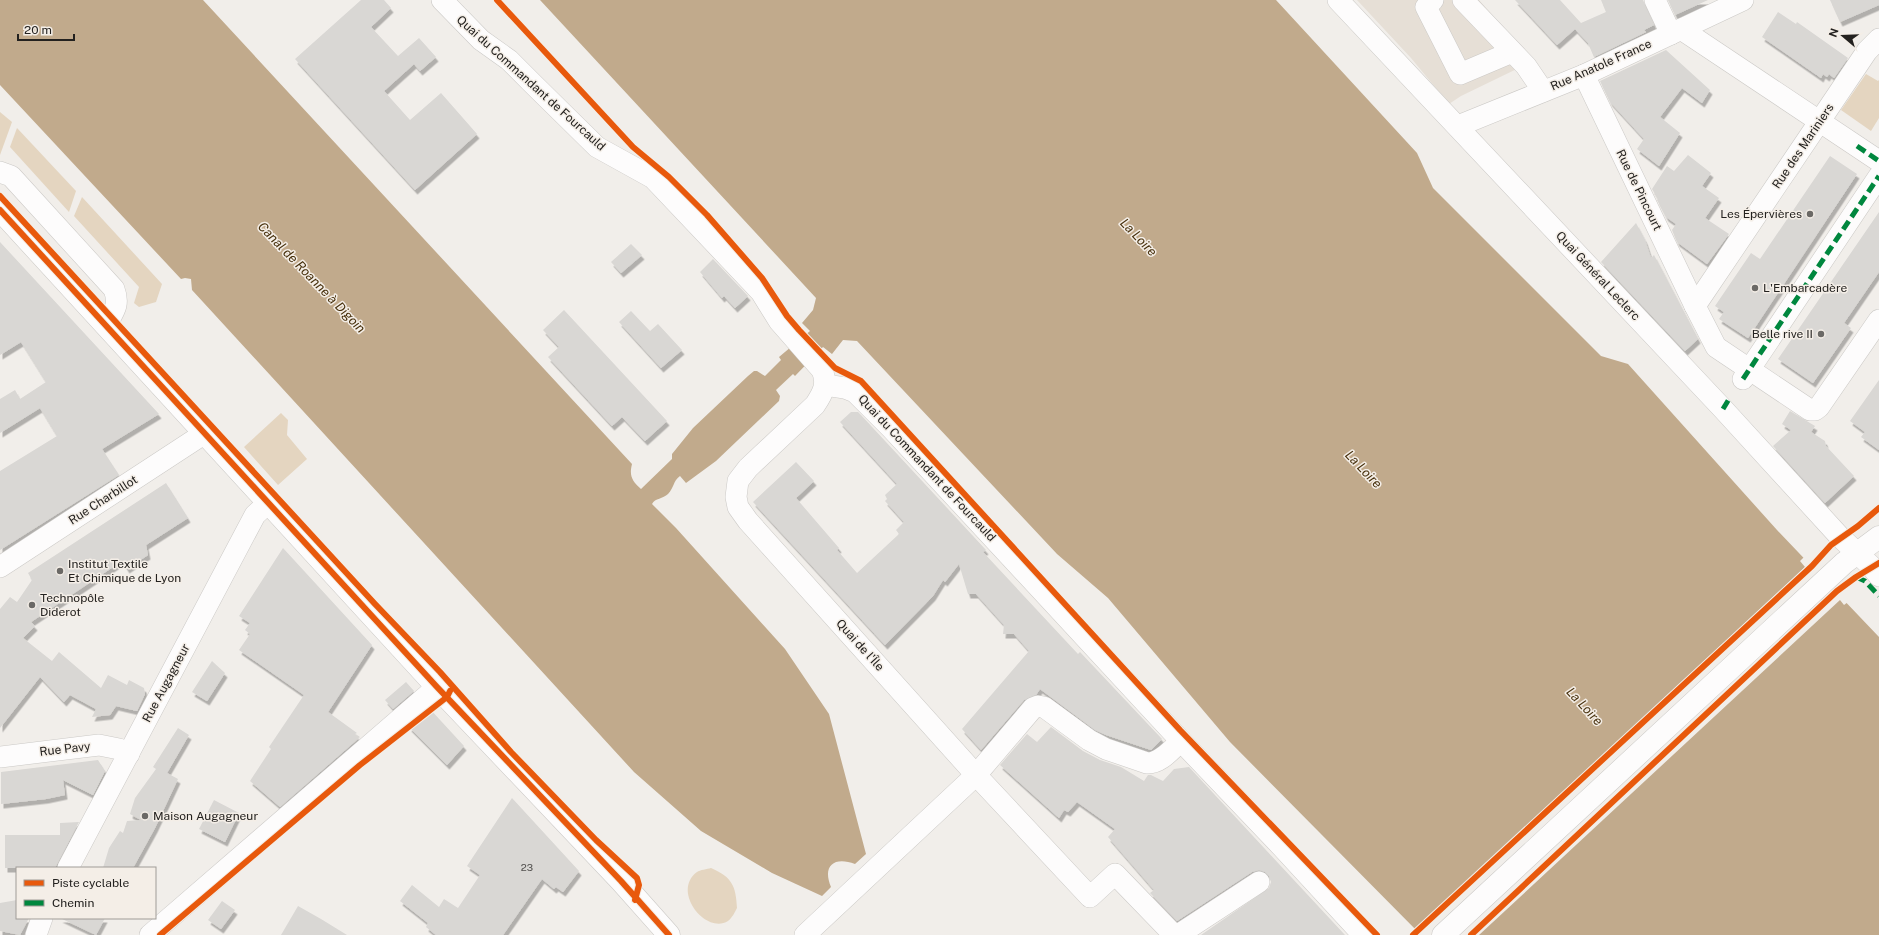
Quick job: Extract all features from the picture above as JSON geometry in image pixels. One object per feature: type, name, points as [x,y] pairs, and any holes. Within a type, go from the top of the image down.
[{"type":"main road","points":[[0,210],[437,687],[665,932]]},
{"type":"main road","points":[[1443,935],[1850,558],[1879,537]]},
{"type":"street","name":"Quai du Commandant de Fourcauld","points":[[442,0],[481,40],[509,60],[597,147],[653,178],[761,292],[779,321],[822,370],[826,378],[825,385],[846,388],[855,392],[892,429],[1363,935]]},
{"type":"street","name":"Quai Général Leclerc","points":[[1338,0],[1726,404],[1850,558],[1871,566],[1879,576]]},
{"type":"street","points":[[1433,0],[1426,7],[1460,74],[1512,52]]},
{"type":"street","points":[[1463,0],[1526,66],[1544,91]]},
{"type":"street","points":[[1655,0],[1676,31],[1820,121],[1879,161]]},
{"type":"street","name":"Rue Anatole France","points":[[1458,126],[1584,75],[1743,0]]},
{"type":"street","name":"Rue des Mariniers","points":[[1695,306],[1867,51],[1879,39]]},
{"type":"street","name":"Rue de Pincourt","points":[[1584,75],[1695,306]]},
{"type":"street","points":[[0,172],[11,176],[114,289],[118,298],[116,307],[106,325]]},
{"type":"street","points":[[1746,375],[1879,176]]},
{"type":"street","points":[[1695,306],[1716,347],[1746,375],[1804,407],[1815,410],[1819,407],[1879,320]]},
{"type":"street","name":"Quai de l'Île","points":[[825,385],[822,396],[815,405],[748,468],[738,481],[736,497],[738,507],[748,521],[976,775],[1090,897],[1115,874],[1174,935]]},
{"type":"street","name":"Rue Charbillot","points":[[0,568],[205,433]]},
{"type":"street","name":"Rue Augagneur","points":[[69,867],[255,515],[269,502]]},
{"type":"street","points":[[150,935],[437,687]]},
{"type":"street","points":[[805,935],[976,775],[1033,708],[1038,706],[1044,707],[1089,740],[1106,749],[1147,763],[1153,763],[1159,760],[1181,741]]},
{"type":"street","name":"Rue Pavy","points":[[0,757],[99,745],[119,749],[129,754]]},
{"type":"street","points":[[1178,935],[1259,882]]},
{"type":"street","points":[[36,935],[42,919]]},
{"type":"shaded area","points":[[1357,0],[1479,0],[1533,61],[1461,96],[1449,104],[1411,58]]},
{"type":"shaded area","points":[[1866,74],[1878,81],[1879,80],[1879,118],[1871,131],[1841,110]]},
{"type":"shaded area","points":[[0,112],[12,122],[0,155]]},
{"type":"shaded area","points":[[17,128],[76,191],[69,212],[10,147]]},
{"type":"shaded area","points":[[82,197],[162,284],[156,302],[139,307],[134,303],[139,287],[74,216]]},
{"type":"shaded area","points":[[281,413],[288,420],[287,435],[307,459],[278,485],[244,447]]},
{"type":"shaded area","points":[[711,868],[724,875],[732,883],[736,900],[737,908],[732,917],[728,921],[719,924],[710,922],[694,909],[688,890],[690,880],[697,872]]},
{"type":"water","points":[[0,0],[203,0],[632,464],[632,478],[641,489],[672,459],[672,454],[693,428],[748,376],[754,371],[757,371],[765,376],[781,360],[779,357],[810,331],[802,323],[813,310],[816,298],[540,0],[1276,0],[1417,153],[1433,188],[1601,356],[1628,364],[1777,530],[1879,637],[1879,935],[1421,935],[1230,742],[1108,598],[1057,554],[857,341],[843,340],[832,354],[823,347],[795,376],[793,374],[776,390],[780,396],[779,401],[716,461],[686,483],[680,476],[668,494],[652,504],[676,528],[785,649],[829,714],[866,854],[855,864],[841,861],[832,865],[829,868],[828,873],[831,887],[822,896],[772,873],[701,831],[634,772],[192,290],[191,279],[181,279],[0,85]]},
{"type":"pier","points":[[1805,556],[1848,602],[1844,605],[1840,600],[1479,935],[1418,935],[1414,931],[1805,567],[1800,561]]},
{"type":"building","points":[[361,0],[384,0],[391,8],[371,27],[398,56],[419,38],[436,57],[420,71],[414,64],[384,91],[410,120],[441,93],[477,134],[415,190],[295,59]]},
{"type":"building","points":[[1515,0],[1560,0],[1581,23],[1606,12],[1601,0],[1643,0],[1654,25],[1644,30],[1646,32],[1594,57],[1588,43],[1575,29],[1557,45]]},
{"type":"building","points":[[1668,0],[1708,0],[1675,15]]},
{"type":"building","points":[[1830,0],[1879,0],[1879,5],[1840,22]]},
{"type":"building","points":[[1778,12],[1796,24],[1797,22],[1848,58],[1834,78],[1829,74],[1827,77],[1823,74],[1821,78],[1762,37]]},
{"type":"building","points":[[1666,50],[1710,90],[1702,103],[1682,88],[1660,117],[1680,133],[1659,166],[1637,149],[1644,139],[1610,102],[1600,81]]},
{"type":"building","points":[[1688,155],[1711,173],[1702,186],[1719,198],[1705,218],[1729,234],[1707,264],[1677,242],[1672,230],[1676,224],[1666,217],[1652,189],[1667,166],[1674,171]]},
{"type":"building","points":[[1830,156],[1857,174],[1748,338],[1719,319],[1724,312],[1715,306],[1751,253],[1760,259]]},
{"type":"building","points":[[1879,212],[1879,272],[1844,323],[1851,328],[1813,383],[1778,359]]},
{"type":"building","points":[[1636,223],[1645,240],[1651,258],[1654,255],[1698,339],[1685,351],[1601,262]]},
{"type":"building","points":[[0,242],[159,414],[102,449],[119,475],[0,550],[0,471],[57,436],[40,408],[0,433],[0,399],[15,390],[20,399],[46,382],[21,342],[0,355]]},
{"type":"building","points":[[631,244],[642,255],[621,273],[611,262]]},
{"type":"building","points":[[713,259],[748,296],[735,308],[724,296],[722,298],[700,272]]},
{"type":"building","points":[[564,310],[667,421],[645,441],[622,417],[612,426],[548,357],[559,347],[543,330]]},
{"type":"building","points":[[631,311],[650,331],[658,324],[682,350],[661,368],[619,322]]},
{"type":"building","points":[[1879,380],[1879,450],[1861,437],[1865,432],[1850,421]]},
{"type":"building","points":[[1790,411],[1815,426],[1811,432],[1825,441],[1826,446],[1854,476],[1825,503],[1773,446],[1791,430],[1782,424]]},
{"type":"building","points":[[851,412],[858,412],[861,415],[986,550],[983,552],[1078,654],[1080,652],[1162,739],[1151,750],[1095,730],[1040,689],[1036,695],[1024,700],[981,750],[962,729],[1029,651],[1014,634],[1003,634],[1004,625],[976,594],[968,594],[959,564],[945,582],[943,580],[933,596],[885,645],[753,502],[796,462],[814,481],[796,498],[839,548],[837,550],[857,573],[899,534],[896,530],[904,522],[885,501],[887,499],[885,495],[897,484],[840,422]]},
{"type":"building","name":"Technopôle Diderot","points":[[166,483],[188,518],[146,545],[148,555],[127,569],[122,561],[31,622],[35,626],[23,638],[52,661],[59,652],[101,688],[108,675],[127,685],[129,680],[144,688],[145,694],[137,711],[116,706],[110,715],[92,717],[96,709],[70,695],[64,702],[40,677],[0,728],[0,609],[10,597],[17,602],[32,580],[28,573]]},
{"type":"building","points":[[283,548],[372,645],[328,712],[357,733],[355,734],[359,738],[280,807],[250,781],[271,749],[269,747],[304,695],[239,650],[250,634],[245,630],[250,623],[239,616]]},
{"type":"building","points":[[212,661],[225,673],[207,701],[192,692]]},
{"type":"building","points":[[406,682],[414,691],[393,709],[385,700]]},
{"type":"building","points":[[430,709],[464,746],[447,765],[409,727]]},
{"type":"building","points":[[1051,727],[1083,751],[1100,760],[1121,767],[1144,781],[1148,775],[1151,775],[1163,781],[1174,769],[1189,767],[1345,935],[1201,935],[1269,888],[1271,882],[1269,876],[1265,872],[1259,870],[1252,872],[1177,921],[1150,893],[1154,890],[1108,837],[1115,829],[1077,802],[1068,812],[1064,810],[1059,818],[1000,765],[1027,734],[1037,742]]},
{"type":"building","name":"Maison Augagneur","points":[[178,728],[189,735],[167,773],[178,779],[155,828],[134,867],[103,867],[109,848],[120,831],[123,833],[127,821],[141,820],[130,814],[135,798],[156,769],[153,767]]},
{"type":"building","points":[[98,760],[105,771],[93,795],[63,780],[65,795],[46,799],[1,804],[1,772]]},
{"type":"building","points":[[512,798],[579,871],[563,892],[556,887],[554,889],[542,879],[503,935],[436,935],[426,927],[428,923],[400,901],[412,885],[439,907],[444,899],[458,908],[480,875],[467,866]]},
{"type":"building","points":[[214,800],[239,813],[225,842],[199,829]]},
{"type":"building","points":[[79,822],[56,867],[5,868],[5,835],[60,835],[60,823]]},
{"type":"building","points":[[16,900],[16,919],[28,919],[20,935],[0,931],[0,903]]},
{"type":"building","points":[[222,901],[235,910],[221,929],[208,920]]},
{"type":"building","points":[[298,906],[321,919],[347,935],[281,935]]},
{"type":"building","points":[[62,919],[104,919],[96,935]]},
{"type":"marked path","points":[[1857,146],[1879,161]]},
{"type":"marked path","points":[[1743,379],[1879,176]]},
{"type":"marked path","points":[[1723,409],[1729,399]]},
{"type":"marked path","points":[[1856,577],[1865,581],[1879,596]]},
{"type":"cycle path","points":[[497,0],[633,147],[669,177],[707,215],[762,278],[787,316],[799,330],[835,368],[861,381],[1180,730],[1377,935]]},
{"type":"cycle path","points":[[0,196],[375,604],[440,672],[511,752],[596,840],[637,878],[639,885],[635,900]]},
{"type":"cycle path","points":[[0,210],[437,687],[621,881],[669,935]]},
{"type":"cycle path","points":[[1413,935],[1812,566],[1831,545],[1858,526],[1879,508]]},
{"type":"cycle path","points":[[1471,935],[1837,591],[1879,563]]},
{"type":"cycle path","points":[[160,935],[360,765],[447,697],[450,691]]},
{"type":"place","name":"Les Épervières","points":[[1810,214]]},
{"type":"place","name":"L'Embarcadère","points":[[1755,288]]},
{"type":"place","name":"Belle rive II","points":[[1821,334]]},
{"type":"place","name":"Institut Textile Et Chimique de Lyon","points":[[60,571]]},
{"type":"place","name":"Technopôle Diderot","points":[[32,605]]},
{"type":"place","name":"Maison Augagneur","points":[[145,816]]},
{"type":"water label","name":"La Loire","points":[[1139,237]]},
{"type":"water label","name":"Canal de Roanne à Digoin","points":[[312,277]]},
{"type":"water label","name":"La Loire","points":[[1364,469]]},
{"type":"water label","name":"La Loire","points":[[1585,706]]}]
